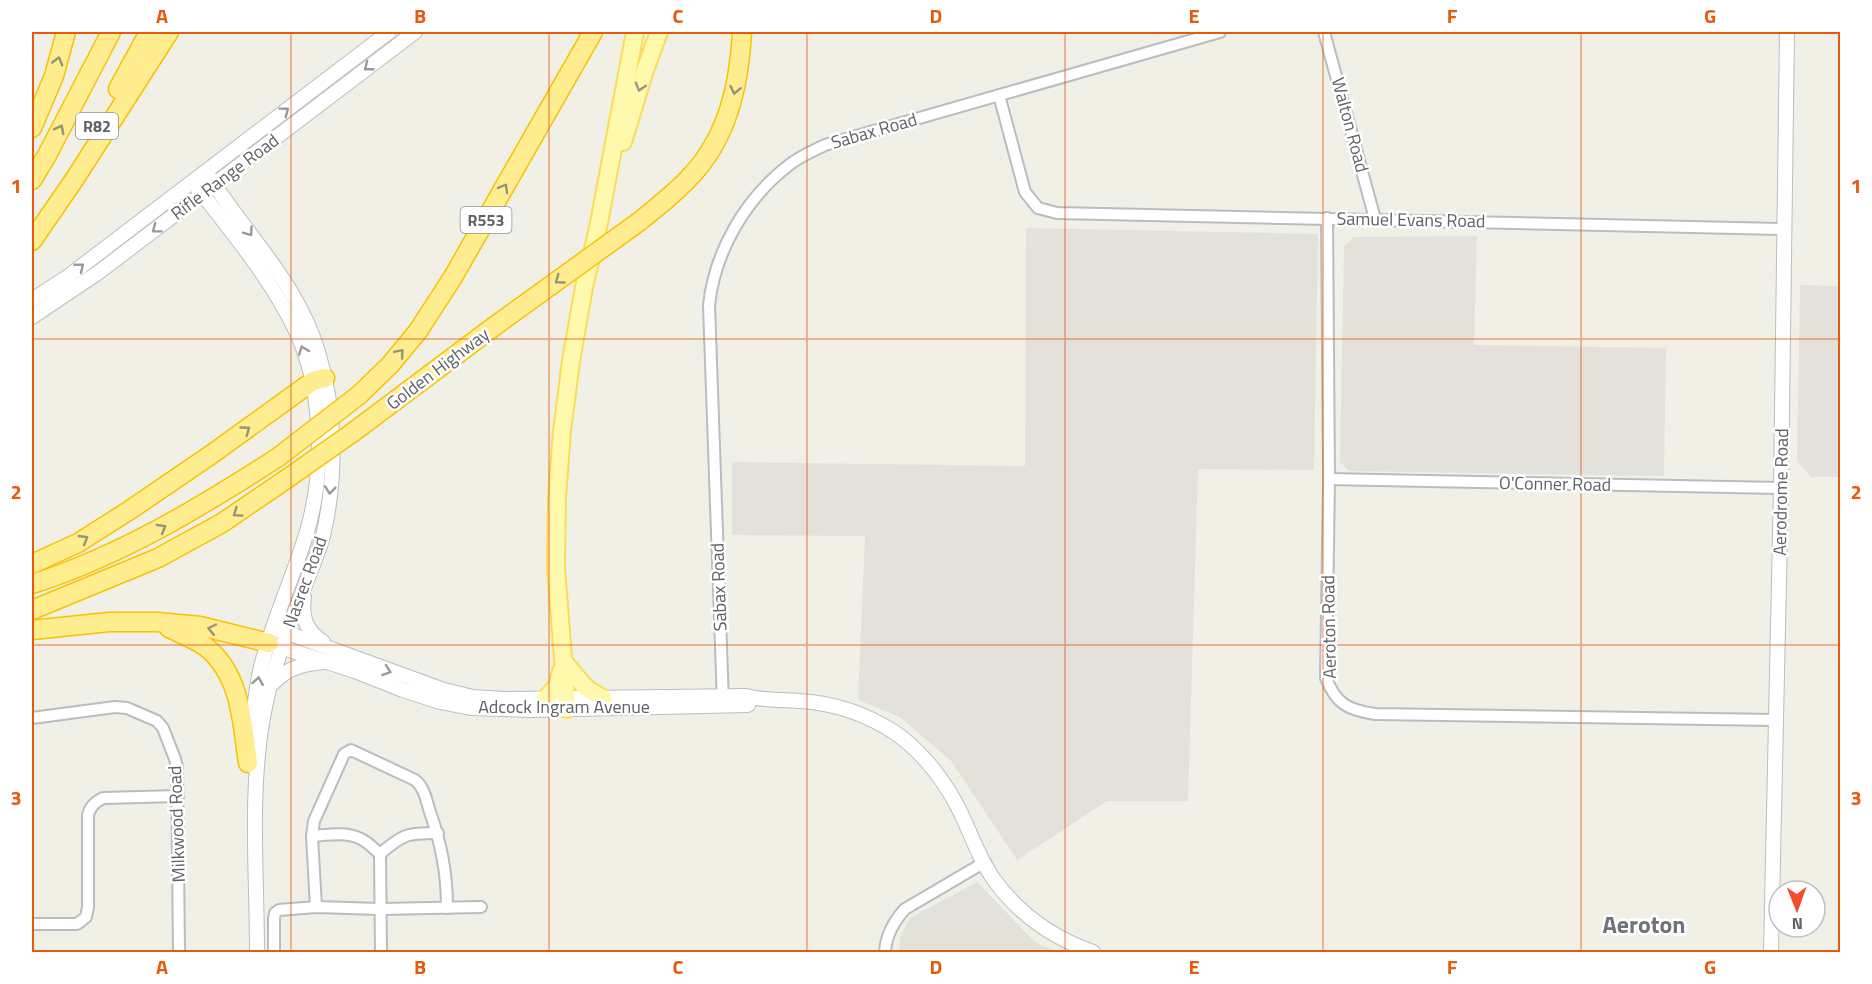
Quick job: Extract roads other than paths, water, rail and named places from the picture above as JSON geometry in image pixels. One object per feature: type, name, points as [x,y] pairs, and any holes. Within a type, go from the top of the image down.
[{"type":"highway","points":[[32,128],[54,76],[66,32]]},
{"type":"highway","name":"R82","points":[[32,180],[111,32]]},
{"type":"highway","name":"R82","points":[[44,221],[149,32]]},
{"type":"highway","points":[[32,241],[169,32]]},
{"type":"highway","name":"Golden Highway","points":[[32,584],[65,573],[154,533],[217,497],[278,458],[359,395],[390,365],[418,331],[447,286],[593,32]]},
{"type":"highway","name":"Golden Highway","points":[[32,610],[103,583],[158,558],[222,523],[352,433],[640,221],[689,178],[716,141],[728,117],[733,98],[740,64],[742,32]]},
{"type":"highway","points":[[32,564],[78,543],[130,510],[319,379]]},
{"type":"highway","points":[[32,630],[109,622],[158,622],[278,638]]},
{"type":"highway","points":[[158,622],[206,647],[226,668],[234,683],[248,763]]},
{"type":"main road","name":"Rifle Range Road","points":[[32,300],[66,278],[389,32]]},
{"type":"main road","name":"Rifle Range Road","points":[[33,316],[99,272],[415,32]]},
{"type":"main road","points":[[567,704],[556,568],[557,497],[562,431],[572,350],[635,32]]},
{"type":"main road","points":[[598,228],[645,70],[659,32]]},
{"type":"main road","name":"Aerodrome Road","points":[[1771,952],[1781,488],[1787,32]]},
{"type":"main road","points":[[230,207],[227,186],[235,170]]},
{"type":"main road","name":"Nasrec Road","points":[[206,172],[286,283],[308,324],[318,351],[319,436],[315,489],[308,526],[278,638],[264,712],[257,789],[258,952]]},
{"type":"main road","name":"Nasrec Road","points":[[193,182],[261,271],[294,327],[319,379],[332,424],[333,456],[323,537],[306,583],[260,671],[256,693],[248,763],[250,952]]},
{"type":"main road","points":[[186,206],[202,206],[223,221]]},
{"type":"main road","points":[[270,686],[281,674],[293,667],[334,657],[308,628],[302,609],[306,583]]},
{"type":"main road","name":"Adcock Ingram Avenue","points":[[278,638],[334,657],[473,697],[545,699],[567,704],[723,700]]},
{"type":"main road","name":"Adcock Ingram Avenue","points":[[334,657],[403,690],[440,702],[471,708],[504,711],[604,699],[723,700],[746,705],[761,700],[798,701],[843,708],[895,733],[926,761],[947,788],[994,879],[1023,912],[1064,941],[1093,952]]},
{"type":"main road","points":[[563,661],[586,688],[604,699]]},
{"type":"main road","points":[[545,699],[558,685],[563,661]]},
{"type":"street","name":"Sabax Road","points":[[723,700],[709,305],[716,267],[740,219],[765,186],[790,164],[825,145],[1220,32]]},
{"type":"street","name":"Walton Road","points":[[1324,32],[1375,219]]},
{"type":"street","name":"Samuel Evans Road","points":[[999,95],[1025,192],[1038,208],[1058,213],[1784,229]]},
{"type":"street","name":"Aeroton Road","points":[[1327,218],[1329,479],[1326,678],[1332,693],[1349,708],[1375,714],[1776,720]]},
{"type":"street","name":"O'Conner Road","points":[[1329,479],[1781,488]]},
{"type":"street","name":"Milkwood Road","points":[[32,718],[115,706],[152,718],[163,728],[177,767],[179,952]]},
{"type":"street","points":[[316,908],[312,836],[314,821],[344,754],[351,750],[419,783],[438,833],[444,861],[447,908]]},
{"type":"street","points":[[32,924],[77,924],[86,916],[88,907],[88,816],[94,803],[103,798],[178,796]]},
{"type":"street","points":[[380,854],[403,836],[438,833]]},
{"type":"street","points":[[312,836],[342,834],[355,836],[380,854]]},
{"type":"street","points":[[380,854],[381,952]]},
{"type":"street","points":[[885,952],[889,934],[898,916],[905,909],[985,862]]},
{"type":"street","points":[[274,952],[274,918],[276,912],[284,909],[481,907]]},
{"type":"district","name":"Aeroton","points":[[1644,925]]}]
